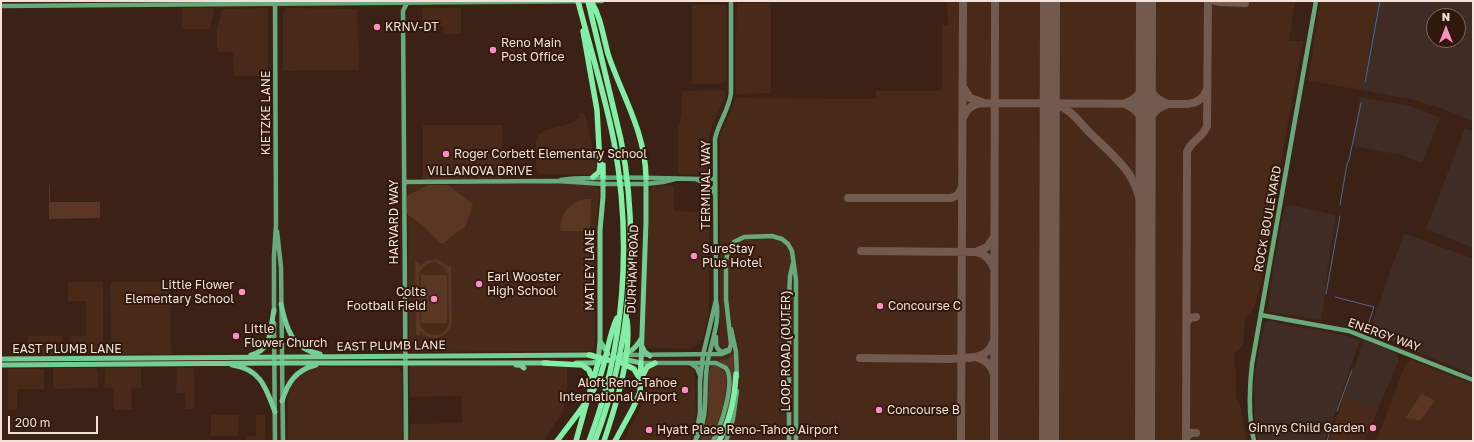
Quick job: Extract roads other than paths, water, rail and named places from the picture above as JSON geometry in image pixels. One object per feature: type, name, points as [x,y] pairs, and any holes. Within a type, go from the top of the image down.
[{"type":"highway","points":[[588,1],[594,13],[640,135],[644,150],[646,177]]},
{"type":"highway","points":[[591,1],[625,161],[629,209],[630,252],[626,312],[619,360],[613,385],[595,441]]},
{"type":"highway","points":[[579,2],[601,135],[603,177]]},
{"type":"highway","points":[[581,14],[608,118],[617,161],[622,204],[623,242],[622,280],[615,344],[600,408],[589,441]]},
{"type":"highway","points":[[593,178],[599,172],[600,166],[598,119]]},
{"type":"highway","points":[[604,441],[612,418],[621,380],[629,331],[626,312]]},
{"type":"highway","points":[[557,441],[598,382],[604,364],[612,328],[619,313]]},
{"type":"highway","points":[[589,355],[599,359],[610,358],[618,360],[634,369],[640,381]]},
{"type":"highway","points":[[576,441],[599,359]]},
{"type":"highway","points":[[544,362],[585,366],[590,370],[592,375],[592,385]]},
{"type":"highway","points":[[615,441],[638,398],[641,363]]},
{"type":"highway","points":[[640,381],[647,367],[656,363]]},
{"type":"highway","points":[[719,441],[730,415],[735,391],[736,374]]},
{"type":"main road","points":[[1,6],[275,2],[407,3],[602,1]]},
{"type":"main road","name":"TERMINAL WAY","points":[[695,441],[700,412],[701,376],[709,355],[718,312],[716,300],[716,133],[729,106],[731,93],[731,1]]},
{"type":"main road","name":"ROCK BOULEVARD","points":[[1254,441],[1250,419],[1252,364],[1316,1]]},
{"type":"main road","name":"KIETZKE LANE","points":[[275,2],[275,441]]},
{"type":"main road","name":"HARVARD WAY","points":[[406,441],[403,8],[407,3]]},
{"type":"main road","name":"VILLANOVA DRIVE","points":[[557,181],[570,178],[603,177],[715,179]]},
{"type":"main road","name":"MATLEY LANE","points":[[599,359],[600,230],[603,177]]},
{"type":"main road","name":"DURHAM ROAD","points":[[641,363],[640,356],[646,222],[646,177]]},
{"type":"main road","name":"VILLANOVA DRIVE","points":[[404,182],[557,181],[603,184],[646,184],[675,179]]},
{"type":"main road","points":[[697,179],[710,186],[716,196]]},
{"type":"main road","name":"KIETZKE LANE","points":[[276,225],[280,252],[283,441]]},
{"type":"main road","name":"LOOP ROAD (OUTER)","points":[[728,318],[726,299],[726,258],[728,250],[734,242],[742,238],[772,236],[785,240],[793,253],[796,286],[796,441]]},
{"type":"main road","points":[[788,441],[789,297],[790,276],[793,261]]},
{"type":"main road","name":"TERMINAL WAY","points":[[695,441],[702,426],[705,414],[705,363],[703,355],[713,305],[716,300]]},
{"type":"main road","points":[[281,304],[288,330],[295,342],[300,346],[317,354],[350,357]]},
{"type":"main road","points":[[230,357],[253,354],[259,352],[266,346],[270,338],[274,310]]},
{"type":"main road","name":"ENERGY WAY","points":[[1261,315],[1349,331],[1473,380]]},
{"type":"main road","points":[[600,341],[610,358],[623,355],[709,355],[726,353],[731,348],[728,318]]},
{"type":"main road","points":[[726,441],[736,404],[737,386],[735,347],[728,318]]},
{"type":"main road","points":[[716,327],[716,344],[718,350],[722,352],[726,351],[731,342]]},
{"type":"main road","points":[[618,360],[623,355],[635,348],[641,340]]},
{"type":"main road","points":[[641,340],[645,352],[650,356]]},
{"type":"main road","points":[[525,365],[527,358],[573,357],[582,355]]},
{"type":"main road","name":"EAST PLUMB LANE","points":[[1,359],[589,355]]},
{"type":"main road","points":[[599,359],[641,363],[705,363],[722,365],[727,369],[729,376],[728,391],[724,413],[713,441]]},
{"type":"main road","name":"EAST PLUMB LANE","points":[[1,365],[497,362],[525,365],[544,362],[591,362],[599,359]]},
{"type":"main road","points":[[282,401],[290,381],[298,373],[309,366],[325,363]]},
{"type":"main road","points":[[688,363],[697,368],[701,376]]},
{"type":"main road","points":[[213,364],[241,367],[256,375],[266,388],[275,412]]},
{"type":"waterway","points":[[1365,83],[1380,1]]},
{"type":"waterway","points":[[1340,205],[1347,164],[1361,103]]},
{"type":"waterway","points":[[1326,294],[1340,216]]},
{"type":"waterway","points":[[1335,297],[1374,307],[1366,331]]},
{"type":"waterway","points":[[1337,411],[1352,370]]},
{"type":"waterway","points":[[1327,441],[1331,428]]},
{"type":"place","name":"KRNV-DT","points":[[377,27]]},
{"type":"place","name":"Reno Main Post Office","points":[[493,50]]},
{"type":"place","name":"Roger Corbett Elementary School","points":[[446,154]]},
{"type":"place","name":"SureStay Plus Hotel","points":[[694,256]]},
{"type":"place","name":"Earl Wooster High School","points":[[479,284]]},
{"type":"place","name":"Little Flower Elementary School","points":[[242,292]]},
{"type":"place","name":"Colts Football Field","points":[[434,299]]},
{"type":"place","name":"Concourse C","points":[[880,306]]},
{"type":"place","name":"Little Flower Church","points":[[236,336]]},
{"type":"place","name":"Aloft Reno-Tahoe International Airport","points":[[685,390]]},
{"type":"place","name":"Concourse B","points":[[879,410]]},
{"type":"place","name":"Ginnys Child Garden","points":[[1373,428]]},
{"type":"place","name":"Hyatt Place Reno-Tahoe Airport","points":[[649,430]]}]
